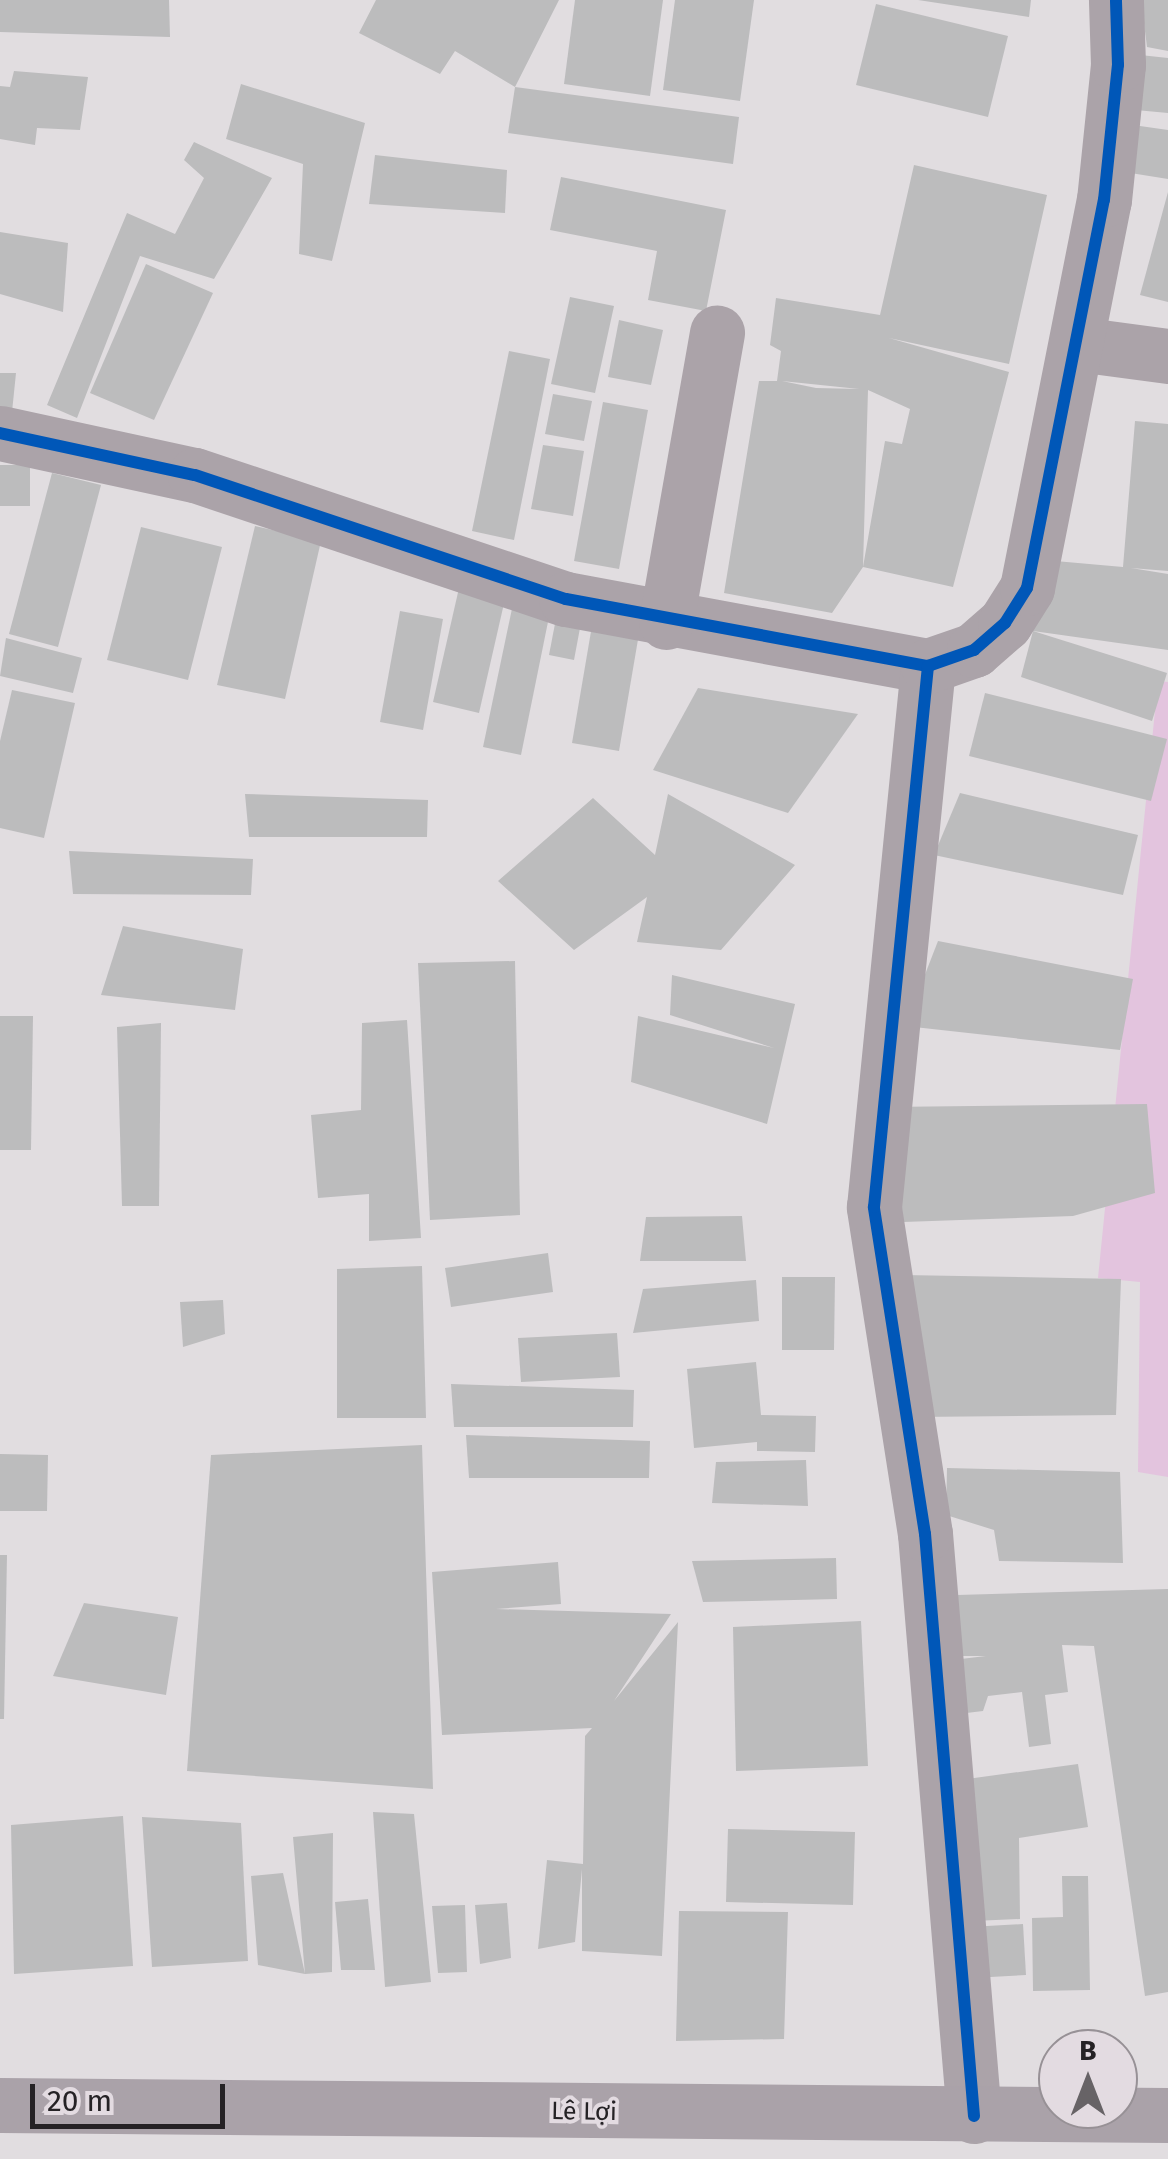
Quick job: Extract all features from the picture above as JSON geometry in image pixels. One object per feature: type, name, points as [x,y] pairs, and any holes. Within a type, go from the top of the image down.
[{"type":"main road","name":"Lê Lợi","points":[[0,2106],[1168,2115]]},
{"type":"street","points":[[0,433],[196,475],[566,599],[666,622],[928,666],[974,650],[1005,623],[1027,588],[1046,474],[1078,344],[1110,142],[1116,0]]},
{"type":"street","points":[[666,622],[717,332]]},
{"type":"street","points":[[1078,344],[1168,356]]},
{"type":"street","points":[[928,666],[874,1206],[925,1534],[974,2116]]},
{"type":"shaded area","points":[[1158,681],[1168,682],[1168,1477],[1138,1472],[1140,1282],[1098,1278]]},
{"type":"building","points":[[0,0],[169,0],[170,37],[0,32]]},
{"type":"building","points":[[376,0],[559,0],[515,87],[455,51],[440,74],[359,33]]},
{"type":"building","points":[[575,0],[663,0],[650,96],[564,84]]},
{"type":"building","points":[[675,0],[754,0],[740,101],[663,90]]},
{"type":"building","points":[[918,0],[1031,0],[1029,17]]},
{"type":"building","points":[[1141,0],[1168,0],[1168,51],[1147,47]]},
{"type":"building","points":[[876,4],[1008,36],[988,117],[856,85]]},
{"type":"building","points":[[1131,54],[1168,58],[1168,113],[1125,109]]},
{"type":"building","points":[[14,71],[88,77],[80,130],[37,128],[35,145],[0,139],[0,86],[10,87]]},
{"type":"building","points":[[241,84],[365,123],[332,261],[299,254],[303,164],[226,139]]},
{"type":"building","points":[[515,87],[739,117],[733,164],[508,133]]},
{"type":"building","points":[[1126,124],[1168,130],[1168,179],[1118,171]]},
{"type":"building","points":[[194,142],[272,178],[214,279],[140,256],[77,418],[47,405],[127,213],[175,234],[204,178],[184,160]]},
{"type":"building","points":[[375,155],[507,170],[505,213],[369,204]]},
{"type":"building","points":[[914,165],[1047,195],[1009,364],[889,338],[1009,372],[953,587],[863,567],[832,613],[724,593],[759,381],[777,381],[781,351],[770,345],[776,298],[880,315]],"holes":[[[782,381],[859,389],[816,388]],[[868,390],[910,409],[902,444],[885,441],[863,567]]]},
{"type":"building","points":[[561,177],[726,210],[706,311],[648,300],[657,251],[550,230]]},
{"type":"building","points":[[1168,192],[1168,302],[1140,295]]},
{"type":"building","points":[[0,232],[68,243],[63,312],[0,294]]},
{"type":"building","points":[[146,264],[213,293],[154,420],[90,393]]},
{"type":"building","points":[[570,297],[614,306],[595,393],[551,384]]},
{"type":"building","points":[[619,320],[663,330],[651,385],[608,377]]},
{"type":"building","points":[[509,351],[550,359],[514,540],[472,531]]},
{"type":"building","points":[[0,373],[16,373],[12,412],[0,413]]},
{"type":"building","points":[[553,394],[592,401],[584,441],[545,434]]},
{"type":"building","points":[[603,402],[648,410],[619,569],[574,561]]},
{"type":"building","points":[[1135,421],[1168,424],[1168,571],[1131,568],[1168,574],[1168,650],[1033,631],[1044,560],[1123,567]]},
{"type":"building","points":[[543,445],[584,451],[573,516],[531,509]]},
{"type":"building","points":[[0,465],[30,465],[30,506],[0,506]]},
{"type":"building","points":[[52,473],[101,485],[58,647],[9,634]]},
{"type":"building","points":[[255,526],[321,541],[285,699],[217,685]]},
{"type":"building","points":[[141,527],[222,547],[188,680],[107,660]]},
{"type":"building","points":[[459,588],[505,599],[479,713],[433,702]]},
{"type":"building","points":[[514,599],[551,607],[521,755],[483,747]]},
{"type":"building","points":[[558,608],[583,612],[574,660],[549,655]]},
{"type":"building","points":[[595,608],[642,616],[619,751],[572,743]]},
{"type":"building","points":[[400,611],[443,619],[423,730],[380,722]]},
{"type":"building","points":[[1033,631],[1167,673],[1152,721],[1021,677]]},
{"type":"building","points":[[6,638],[82,658],[73,693],[0,676]]},
{"type":"building","points":[[698,688],[858,714],[788,813],[653,770]]},
{"type":"building","points":[[12,690],[75,703],[44,838],[0,828],[0,741]]},
{"type":"building","points":[[985,693],[1167,739],[1151,801],[969,756]]},
{"type":"building","points":[[960,793],[1138,835],[1123,895],[934,855]]},
{"type":"building","points":[[245,794],[428,800],[427,837],[249,837]]},
{"type":"building","points":[[668,794],[795,865],[721,950],[637,942],[647,897],[574,950],[498,881],[593,798],[655,855]]},
{"type":"building","points":[[69,851],[253,859],[251,895],[73,894]]},
{"type":"building","points":[[123,926],[243,949],[235,1010],[101,995]]},
{"type":"building","points":[[938,941],[1133,979],[1120,1050],[905,1026]]},
{"type":"building","points":[[515,961],[520,1215],[430,1220],[418,963]]},
{"type":"building","points":[[672,975],[795,1004],[767,1124],[631,1082],[638,1016],[774,1048],[670,1015]]},
{"type":"building","points":[[0,1016],[33,1016],[31,1150],[0,1150]]},
{"type":"building","points":[[407,1020],[421,1238],[369,1241],[369,1194],[318,1198],[311,1115],[361,1110],[362,1023]]},
{"type":"building","points":[[161,1023],[159,1206],[122,1206],[117,1027]]},
{"type":"building","points":[[1147,1104],[1155,1193],[1073,1216],[903,1222],[886,1107]]},
{"type":"building","points":[[742,1216],[746,1261],[640,1261],[646,1217]]},
{"type":"building","points":[[548,1253],[553,1292],[451,1307],[445,1268]]},
{"type":"building","points":[[422,1266],[426,1418],[337,1418],[337,1269]]},
{"type":"building","points":[[903,1275],[1121,1279],[1116,1415],[915,1417]]},
{"type":"building","points":[[782,1277],[835,1277],[834,1350],[782,1350]]},
{"type":"building","points":[[756,1280],[759,1321],[633,1333],[643,1289]]},
{"type":"building","points":[[223,1300],[225,1334],[183,1347],[180,1302]]},
{"type":"building","points":[[617,1333],[620,1377],[521,1382],[518,1338]]},
{"type":"building","points":[[756,1362],[761,1415],[816,1416],[815,1452],[757,1451],[757,1442],[694,1448],[687,1369]]},
{"type":"building","points":[[451,1384],[634,1390],[633,1427],[454,1427]]},
{"type":"building","points":[[466,1435],[650,1441],[649,1478],[469,1478]]},
{"type":"building","points":[[422,1445],[433,1789],[187,1771],[211,1455]]},
{"type":"building","points":[[0,1454],[48,1455],[47,1511],[0,1511]]},
{"type":"building","points":[[806,1460],[808,1506],[712,1503],[716,1462]]},
{"type":"building","points":[[947,1468],[1120,1472],[1123,1563],[999,1561],[994,1530],[946,1515]]},
{"type":"building","points":[[0,1555],[7,1555],[4,1719],[0,1719]]},
{"type":"building","points":[[836,1558],[837,1599],[703,1602],[692,1561]]},
{"type":"building","points":[[558,1562],[561,1604],[496,1609],[671,1614],[614,1701],[678,1622],[662,1956],[582,1951],[582,1869],[575,1942],[538,1949],[547,1860],[583,1864],[585,1736],[592,1728],[442,1735],[432,1572]]},
{"type":"building","points":[[1168,1589],[1168,1992],[1145,1996],[1094,1646],[1062,1645],[1068,1692],[1045,1695],[1051,1744],[1029,1747],[1022,1692],[988,1696],[983,1711],[950,1715],[944,1661],[986,1656],[959,1656],[957,1595]]},
{"type":"building","points":[[84,1603],[178,1617],[166,1695],[53,1676]]},
{"type":"building","points":[[861,1621],[868,1766],[736,1771],[733,1627]]},
{"type":"building","points":[[1078,1764],[1088,1827],[1019,1838],[1020,1919],[973,1921],[967,1779]]},
{"type":"building","points":[[373,1812],[414,1814],[431,1982],[385,1987]]},
{"type":"building","points":[[123,1816],[133,1966],[14,1974],[11,1825]]},
{"type":"building","points":[[142,1817],[241,1823],[248,1961],[152,1967]]},
{"type":"building","points":[[728,1829],[855,1832],[853,1905],[726,1902]]},
{"type":"building","points":[[333,1833],[332,1972],[305,1974],[293,1837]]},
{"type":"building","points":[[283,1873],[305,1974],[258,1965],[251,1876]]},
{"type":"building","points":[[1062,1876],[1088,1876],[1090,1990],[1033,1991],[1032,1918],[1063,1917]]},
{"type":"building","points":[[368,1899],[375,1970],[341,1970],[335,1902]]},
{"type":"building","points":[[507,1903],[511,1958],[480,1964],[475,1905]]},
{"type":"building","points":[[465,1905],[467,1972],[438,1973],[432,1906]]},
{"type":"building","points":[[679,1911],[788,1912],[784,2039],[676,2041]]},
{"type":"building","points":[[1023,1924],[1026,1975],[972,1978],[969,1927]]},
{"type":"cycle path","points":[[974,2116],[925,1534],[874,1207],[928,666],[974,650],[1005,623],[1027,588],[1104,200],[1118,65],[1116,0]]},
{"type":"cycle path","points":[[0,433],[195,475],[566,599],[928,666]]}]
